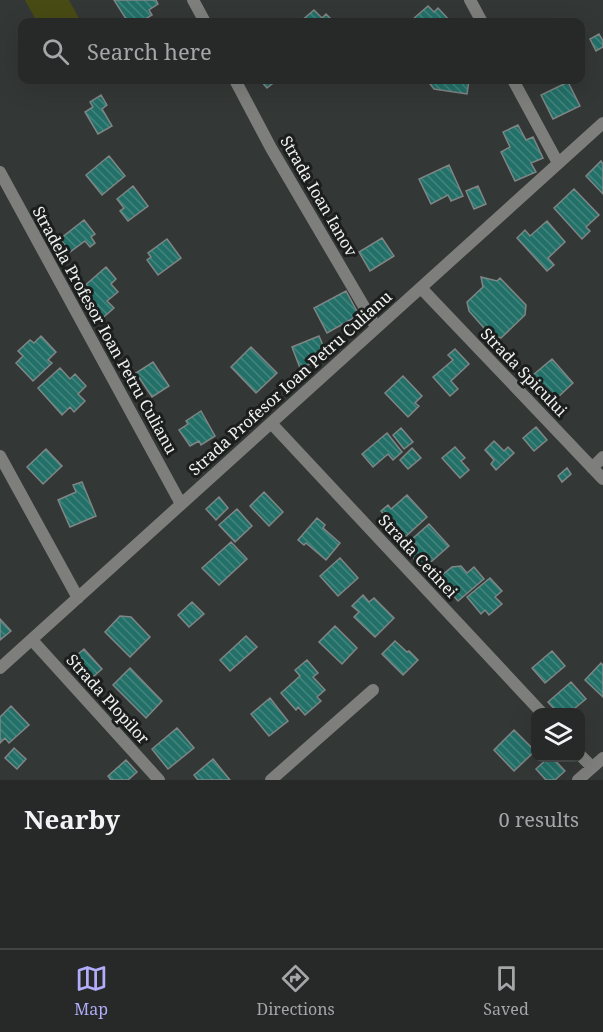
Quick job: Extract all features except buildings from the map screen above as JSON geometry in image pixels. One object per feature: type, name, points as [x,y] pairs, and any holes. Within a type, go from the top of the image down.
[{"type":"street","points":[[193,0],[203,18]]},
{"type":"street","points":[[470,0],[480,18]]},
{"type":"street","name":"Strada Ioan Ianov","points":[[237,84],[271,148],[376,327]]},
{"type":"street","points":[[515,84],[558,163]]},
{"type":"street","name":"Strada Profesor Ioan Petru Culianu","points":[[0,668],[603,123]]},
{"type":"street","name":"Stradela Profesor Ioan Petru Culianu","points":[[0,171],[181,504]]},
{"type":"street","name":"Strada Spicului","points":[[421,288],[603,479]]},
{"type":"street","name":"Strada Cetinei","points":[[271,423],[537,708]]},
{"type":"street","points":[[0,456],[78,598]]},
{"type":"street","points":[[592,468],[603,457]]},
{"type":"street","name":"Strada Plopilor","points":[[32,640],[159,780]]},
{"type":"street","points":[[271,780],[373,690]]},
{"type":"street","points":[[578,780],[603,758]]},
{"type":"street","points":[[585,760],[592,768]]},
{"type":"shaded area","points":[[25,0],[69,0],[79,18],[35,18]]}]
